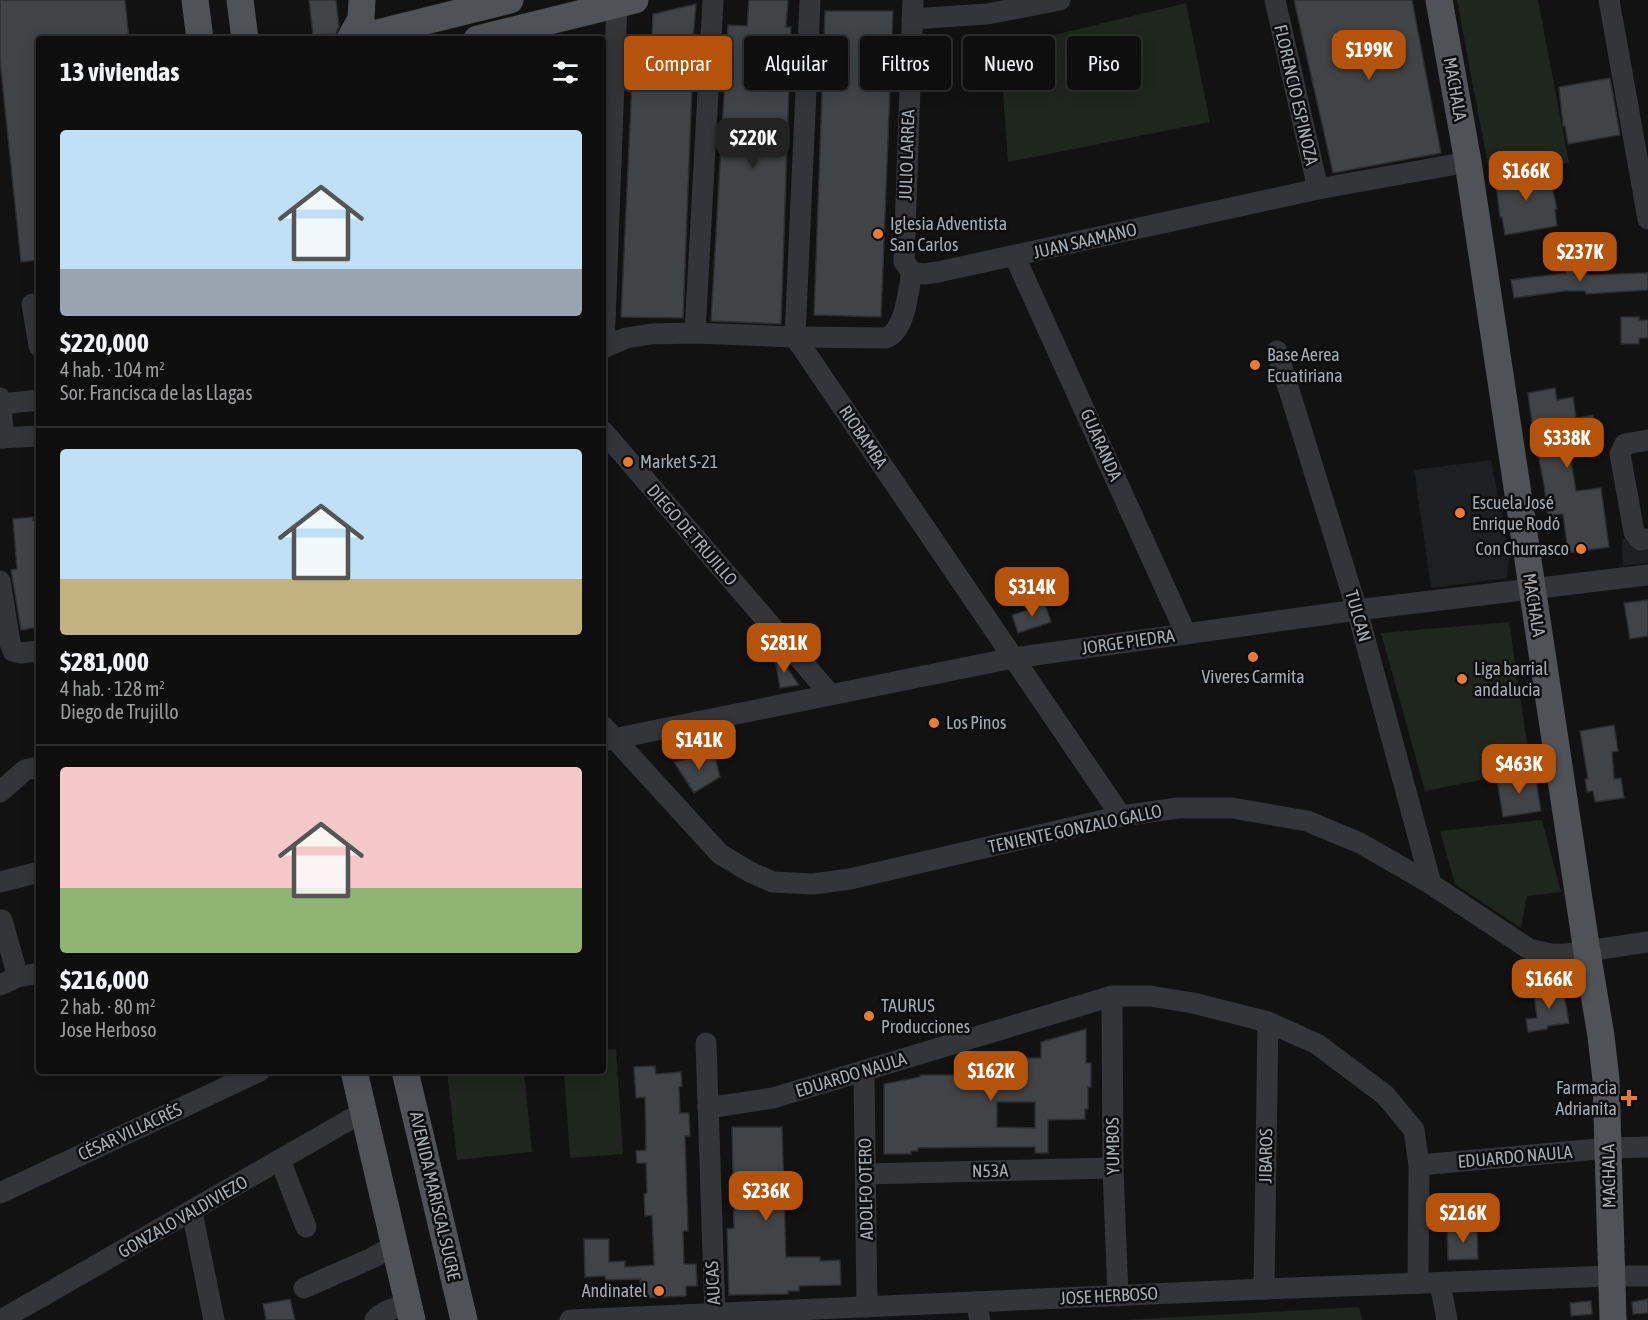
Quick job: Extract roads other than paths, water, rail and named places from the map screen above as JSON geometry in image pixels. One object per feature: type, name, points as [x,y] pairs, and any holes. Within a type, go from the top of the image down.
[{"type":"main road","points":[[195,0],[200,36]]},
{"type":"main road","points":[[240,0],[245,36]]},
{"type":"main road","points":[[362,26],[511,0]]},
{"type":"main road","name":"MACHALA","points":[[1439,0],[1468,162],[1601,1036],[1606,1080],[1609,1148],[1613,1320]]},
{"type":"main road","points":[[511,34],[626,2]]},
{"type":"main road","points":[[355,1074],[410,1312]]},
{"type":"main road","name":"AVENIDA MARISCAL SUCRE","points":[[406,1074],[464,1320]]},
{"type":"street","points":[[511,0],[511,34]]},
{"type":"street","points":[[695,333],[713,0]]},
{"type":"street","points":[[795,337],[810,0]]},
{"type":"street","points":[[912,9],[987,14],[1060,0]]},
{"type":"street","name":"FLORENCIO ESPINOZA","points":[[1275,0],[1318,189]]},
{"type":"street","points":[[1609,0],[1648,219]]},
{"type":"street","points":[[606,317],[626,2]]},
{"type":"street","name":"JULIO LARREA","points":[[912,9],[904,262],[912,272]]},
{"type":"street","name":"JUAN SAAMANO","points":[[912,272],[924,274],[939,272],[1015,257],[1318,189],[1468,162]]},
{"type":"street","name":"GUARANDA","points":[[1015,257],[1186,634]]},
{"type":"street","points":[[606,347],[626,338],[651,334],[695,333],[880,339],[892,335],[900,325],[912,272]]},
{"type":"street","points":[[32,304],[36,328]]},
{"type":"street","name":"RIOBAMBA","points":[[795,337],[1121,816]]},
{"type":"street","name":"TULCAN","points":[[1277,351],[1357,610],[1431,884]]},
{"type":"street","points":[[0,398],[2,438],[36,436]]},
{"type":"street","points":[[1,404],[36,399]]},
{"type":"street","name":"DIEGO DE TRUJILLO","points":[[606,434],[830,694]]},
{"type":"street","points":[[1648,440],[1625,444],[1620,454],[1634,532],[1641,540],[1648,539]]},
{"type":"street","name":"JORGE PIEDRA","points":[[607,735],[1013,658],[1357,610],[1648,575]]},
{"type":"street","points":[[0,581],[10,643],[14,651],[21,653],[36,651]]},
{"type":"street","name":"TENIENTE GONZALO GALLO","points":[[607,735],[720,854],[750,872],[773,882],[813,884],[850,879],[1121,816],[1178,808],[1232,808],[1307,821],[1360,843],[1431,884],[1529,949],[1550,954],[1587,952],[1648,942]]},
{"type":"street","points":[[0,792],[25,771],[36,768]]},
{"type":"street","points":[[0,882],[36,874]]},
{"type":"street","points":[[2,920],[9,981],[36,974]]},
{"type":"street","name":"EDUARDO NAULA","points":[[708,1108],[773,1098],[1112,996],[1150,996],[1193,1002],[1268,1022],[1317,1044],[1385,1095],[1414,1130],[1419,1165],[1418,1283]]},
{"type":"street","name":"YUMBOS","points":[[1112,996],[1113,1168],[1118,1296]]},
{"type":"street","name":"JIBAROS","points":[[1264,1289],[1268,1022]]},
{"type":"street","name":"AUCAS","points":[[706,1043],[715,1314]]},
{"type":"street","name":"ADOLFO OTERO","points":[[864,1071],[867,1307]]},
{"type":"street","name":"CÉSAR VILLACRÉS","points":[[0,1193],[254,1074]]},
{"type":"street","name":"GONZALO VALDIVIEZO","points":[[1,1320],[363,1112]]},
{"type":"street","name":"EDUARDO NAULA","points":[[1419,1165],[1609,1148],[1648,1147]]},
{"type":"street","points":[[280,1160],[306,1227]]},
{"type":"street","name":"N53A","points":[[866,1174],[1113,1168]]},
{"type":"street","points":[[192,1212],[214,1320]]},
{"type":"street","points":[[304,1288],[372,1258],[395,1245]]},
{"type":"street","name":"JOSE HERBOSO","points":[[570,1320],[715,1314],[833,1314],[867,1307],[978,1311],[1118,1296],[1648,1276]]},
{"type":"street","points":[[1440,1283],[1447,1320]]},
{"type":"street","points":[[375,1320],[382,1312],[410,1312]]},
{"type":"place","name":"Iglesia Adventista San Carlos","points":[[878,234]]},
{"type":"place","name":"Base Aerea Ecuatiriana","points":[[1255,365]]},
{"type":"place","name":"Market S-21","points":[[628,462]]},
{"type":"place","name":"Escuela José Enrique Rodó","points":[[1460,513]]},
{"type":"place","name":"Con Churrasco","points":[[1581,549]]},
{"type":"place","name":"Viveres Carmita","points":[[1253,657]]},
{"type":"place","name":"Liga barrial andalucia","points":[[1462,679]]},
{"type":"place","name":"Los Pinos","points":[[934,723]]},
{"type":"place","name":"TAURUS Producciones","points":[[869,1016]]},
{"type":"place","name":"Farmacia Adrianita","points":[[1629,1098]]},
{"type":"place","name":"Andinatel","points":[[659,1291]]}]
